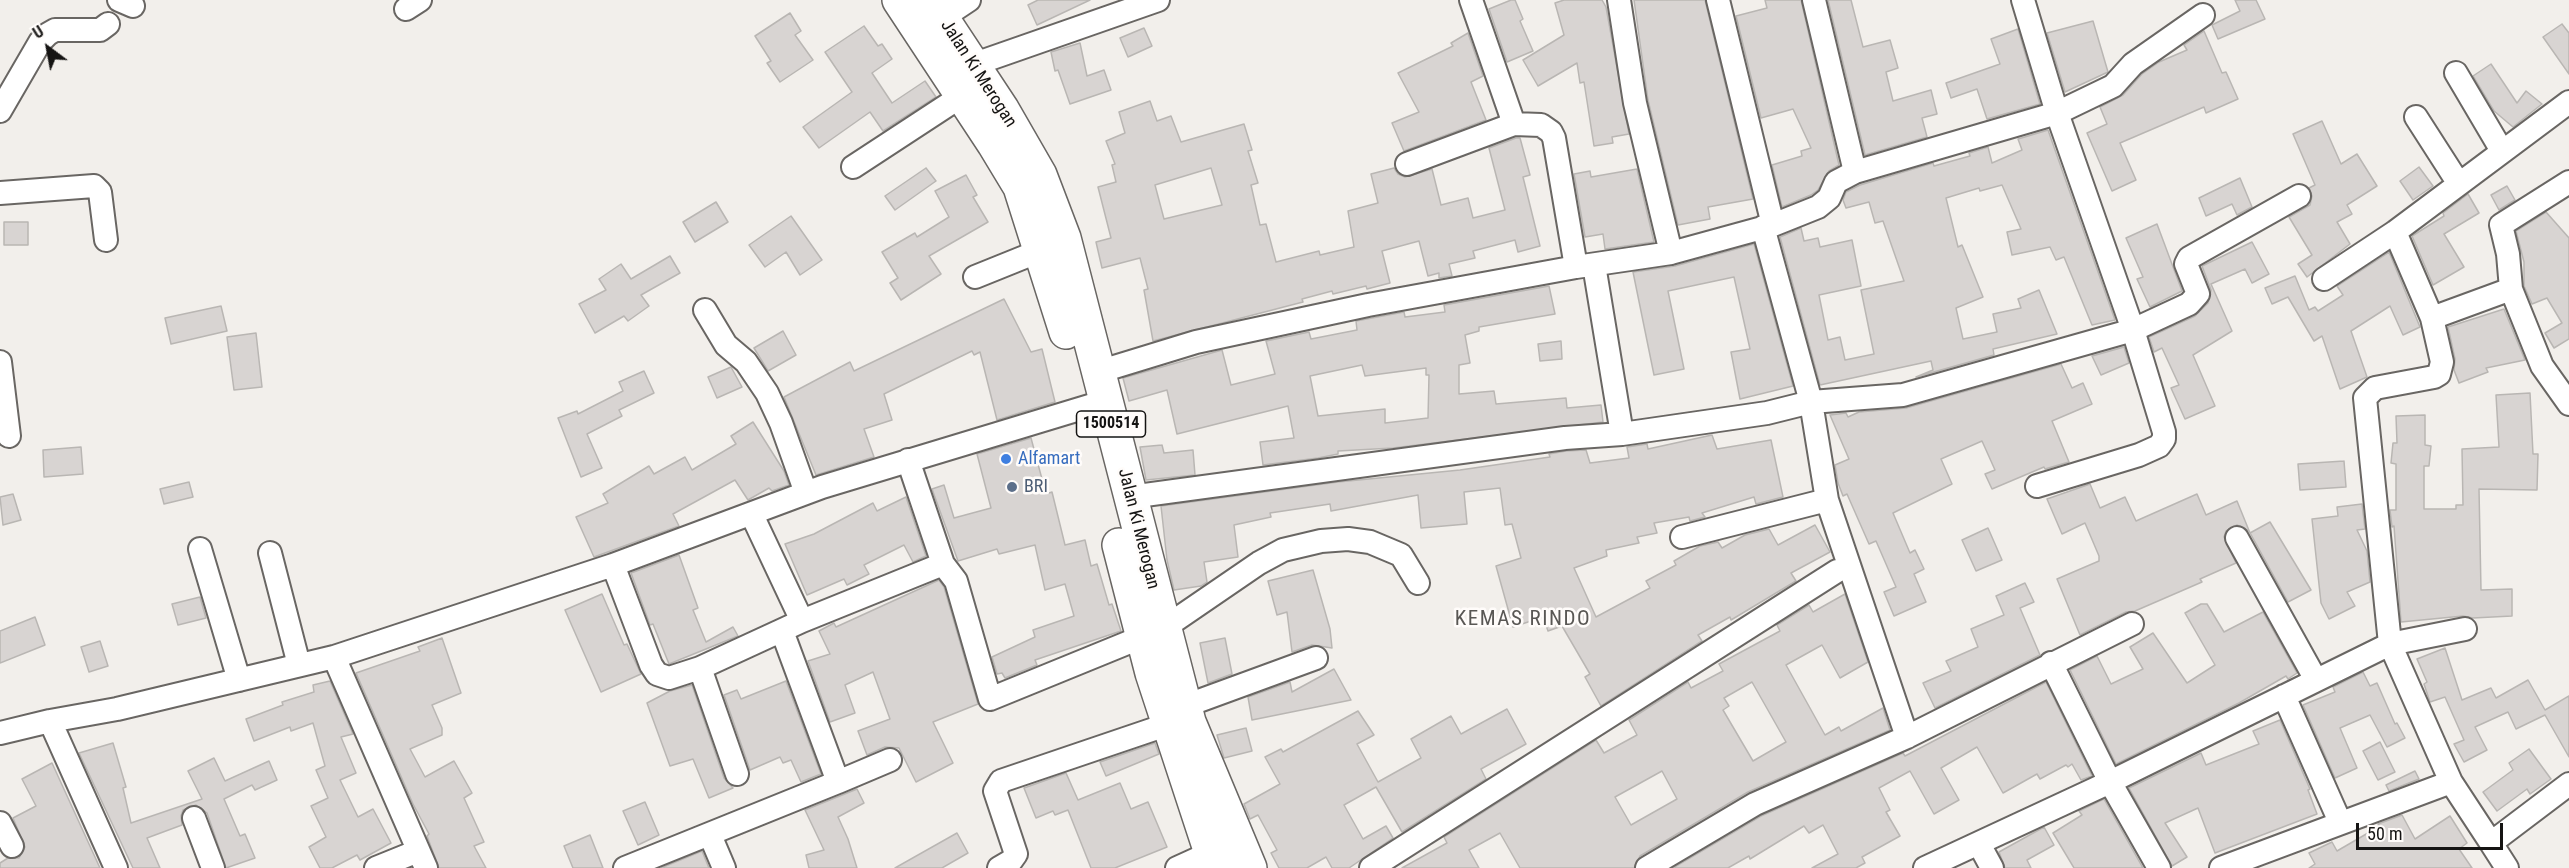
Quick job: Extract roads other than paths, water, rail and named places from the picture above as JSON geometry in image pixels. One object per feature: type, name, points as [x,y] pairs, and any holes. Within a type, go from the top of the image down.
[{"type":"highway","name":"Jalan Ki Merogan","points":[[899,0],[968,80],[1040,175],[1064,238],[1096,393],[1153,632],[1177,715],[1213,861]]},
{"type":"highway","name":"Jalan Ki Merogan","points":[[936,9],[1020,188],[1096,393],[1130,497],[1153,632]]},
{"type":"highway","name":"Jalan Ki Merogan","points":[[1177,715],[1189,722],[1250,868]]},
{"type":"street","points":[[936,9],[969,0]]},
{"type":"street","points":[[853,167],[968,80],[1158,0]]},
{"type":"street","points":[[1471,0],[1514,124]]},
{"type":"street","points":[[1619,0],[1635,103],[1671,253]]},
{"type":"street","points":[[1718,0],[1768,226],[1811,402],[1827,500],[1907,737]]},
{"type":"street","points":[[1814,0],[1855,172]]},
{"type":"street","points":[[2023,0],[2057,113],[2133,330],[2162,424],[2164,439],[2159,446],[2139,455],[2037,486]]},
{"type":"street","points":[[0,733],[117,709],[334,657],[613,565],[806,493],[908,460],[1096,393],[1196,342],[1368,305],[1671,253],[1768,226],[1818,207],[1829,198],[1836,183],[1855,172],[2057,113],[2113,86],[2133,64],[2203,15]]},
{"type":"street","points":[[0,111],[40,42],[48,34],[55,30],[100,30],[108,24]]},
{"type":"street","points":[[2456,73],[2502,151]]},
{"type":"street","points":[[2324,279],[2394,232],[2569,102]]},
{"type":"street","points":[[2416,117],[2459,184]]},
{"type":"street","points":[[1407,164],[1514,124],[1541,125],[1551,132],[1585,266],[1622,434]]},
{"type":"street","points":[[2569,182],[2501,225],[2508,254],[2511,289],[2542,366],[2569,404]]},
{"type":"street","points":[[0,193],[94,186],[100,192],[106,240]]},
{"type":"street","points":[[1130,497],[1565,438],[1622,434],[1767,412],[1811,402],[1903,394],[2133,330],[2196,299],[2198,294],[2186,264],[2189,258],[2299,196]]},
{"type":"street","points":[[2394,232],[2432,318],[2442,362],[2439,374],[2427,379],[2374,388],[2365,398],[2390,644],[2451,782],[2507,868]]},
{"type":"street","points":[[975,277],[1042,250]]},
{"type":"street","points":[[2432,318],[2511,289]]},
{"type":"street","points":[[705,310],[726,345],[746,362],[767,393],[781,423],[806,493]]},
{"type":"street","points":[[0,362],[9,436]]},
{"type":"street","points":[[908,460],[943,564],[956,581],[990,699],[1153,632],[1259,563],[1283,550],[1321,541],[1348,539],[1386,546],[1401,555],[1418,583]]},
{"type":"street","points":[[1682,537],[1827,500]]},
{"type":"street","points":[[752,515],[802,621]]},
{"type":"street","points":[[2237,538],[2316,680]]},
{"type":"street","points":[[200,549],[240,680]]},
{"type":"street","points":[[270,553],[299,665]]},
{"type":"street","points":[[613,565],[651,665],[657,674],[669,678],[700,668],[802,621],[943,564]]},
{"type":"street","points":[[1371,868],[1837,572]]},
{"type":"street","points":[[1647,868],[1755,804],[1907,737],[2132,624]]},
{"type":"street","points":[[1924,868],[2110,782],[2390,644],[2465,628]]},
{"type":"street","points":[[782,631],[838,782]]},
{"type":"street","points":[[334,657],[422,860],[376,868]]},
{"type":"street","points":[[999,868],[1011,861],[1016,854],[995,791],[1000,781],[1177,715],[1316,658]]},
{"type":"street","points":[[2051,663],[2110,782],[2159,868]]},
{"type":"street","points":[[700,668],[737,774]]},
{"type":"street","points":[[2284,696],[2340,822]]},
{"type":"street","points":[[50,721],[116,868]]},
{"type":"street","points":[[625,868],[890,760]]},
{"type":"street","points":[[2221,868],[2451,782]]},
{"type":"street","points":[[2491,843],[2569,784]]},
{"type":"street","points":[[194,818],[213,868]]},
{"type":"street","points":[[0,823],[12,846]]},
{"type":"street","points":[[710,835],[724,868]]},
{"type":"street","points":[[1979,844],[1992,868]]},
{"type":"street","points":[[1177,868],[1213,861]]},
{"type":"place","name":"Alfamart","points":[[1006,459]]},
{"type":"place","name":"BRI","points":[[1012,487]]},
{"type":"district","name":"KEMAS RINDO","points":[[1523,620]]}]
